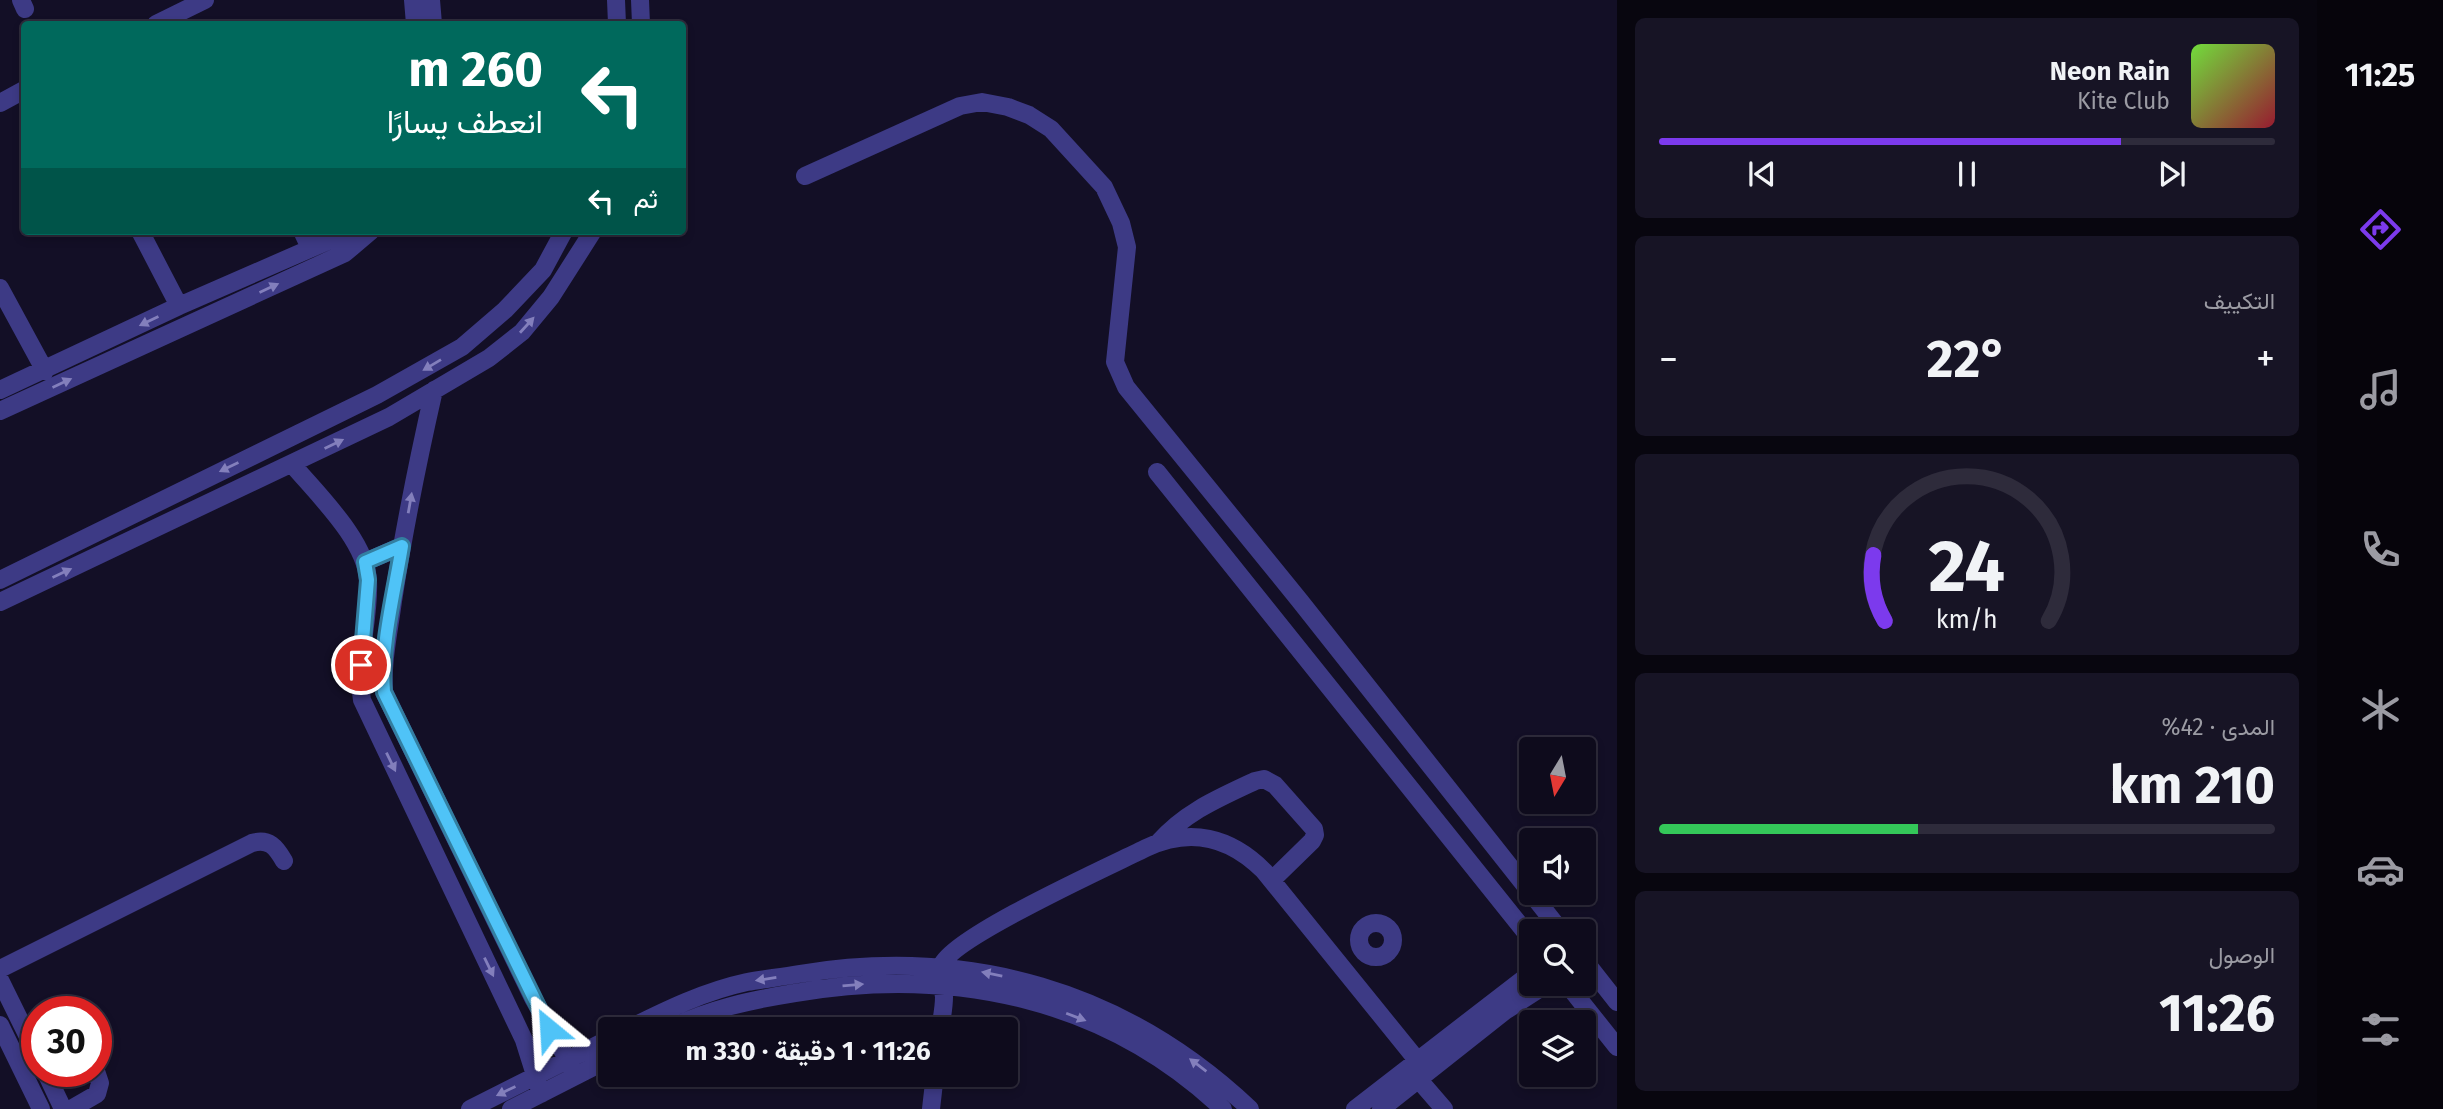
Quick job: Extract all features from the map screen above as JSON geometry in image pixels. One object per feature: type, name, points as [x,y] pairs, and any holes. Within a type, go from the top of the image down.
[{"type":"street","points":[[162,21],[205,0]]},
{"type":"street","points":[[413,0],[415,21]]},
{"type":"street","points":[[432,0],[433,21]]},
{"type":"street","points":[[616,0],[617,21]]},
{"type":"street","points":[[640,0],[641,21]]},
{"type":"street","points":[[0,103],[21,92]]},
{"type":"street","points":[[806,176],[960,106],[982,102],[1008,107],[1051,129],[1104,187],[1121,223],[1127,247],[1115,362],[1126,387],[1309,612],[1552,919]]},
{"type":"street","points":[[142,235],[179,306]]},
{"type":"street","points":[[304,235],[310,248]]},
{"type":"street","points":[[0,390],[339,235]]},
{"type":"street","points":[[0,411],[345,253],[366,235]]},
{"type":"street","points":[[0,580],[415,376],[462,347],[505,310],[543,270],[562,235]]},
{"type":"street","points":[[0,602],[389,417],[489,358],[522,332],[551,297],[590,235]]},
{"type":"street","points":[[0,288],[45,371]]},
{"type":"street","points":[[434,390],[402,546],[385,657],[384,692],[533,998],[572,1068]]},
{"type":"street","points":[[255,455],[265,477]]},
{"type":"street","points":[[292,464],[343,526],[365,562],[368,580],[361,665],[362,699],[510,1011],[528,1052],[538,1085]]},
{"type":"street","points":[[1157,472],[1519,924]]},
{"type":"street","points":[[365,562],[402,546]]},
{"type":"street","points":[[1159,842],[1173,826],[1197,809],[1264,779],[1275,785],[1314,829],[1315,835],[1272,880]]},
{"type":"street","points":[[941,1017],[942,976],[946,957],[989,927],[1159,842],[1185,836],[1199,837],[1224,843],[1255,862],[1417,1060]]},
{"type":"street","points":[[0,969],[252,843],[262,841],[271,844],[284,861]]},
{"type":"street","points":[[1342,967],[1362,951]]},
{"type":"street","points":[[655,1017],[697,998],[746,982],[858,966],[915,965],[971,987],[1027,1000],[1107,1029],[1156,1056],[1200,1088],[1223,1109]]},
{"type":"street","points":[[696,1017],[733,1004],[827,987],[887,983],[974,970],[1032,983],[1096,1005],[1139,1026],[1188,1057],[1250,1109]]},
{"type":"street","points":[[1596,975],[1617,1002]]},
{"type":"street","points":[[0,979],[21,1022]]},
{"type":"street","points":[[1355,1109],[1519,982]]},
{"type":"street","points":[[1381,1109],[1505,1011],[1528,996]]},
{"type":"street","points":[[1577,996],[1617,1047]]},
{"type":"street","points":[[510,1011],[533,998]]},
{"type":"street","points":[[0,1025],[41,1109]]},
{"type":"street","points":[[470,1109],[538,1085],[572,1068],[598,1048]]},
{"type":"street","points":[[572,1068],[598,1061]]},
{"type":"street","points":[[1419,1080],[1444,1109]]},
{"type":"street","points":[[512,1109],[538,1085]]},
{"type":"street","points":[[53,1087],[63,1109]]},
{"type":"street","points":[[71,1109],[97,1094],[99,1087]]},
{"type":"street","points":[[931,1109],[934,1087]]},
{"type":"route","points":[[361,665],[368,580],[365,562],[402,546],[386,649],[384,692],[549,1029]]}]
